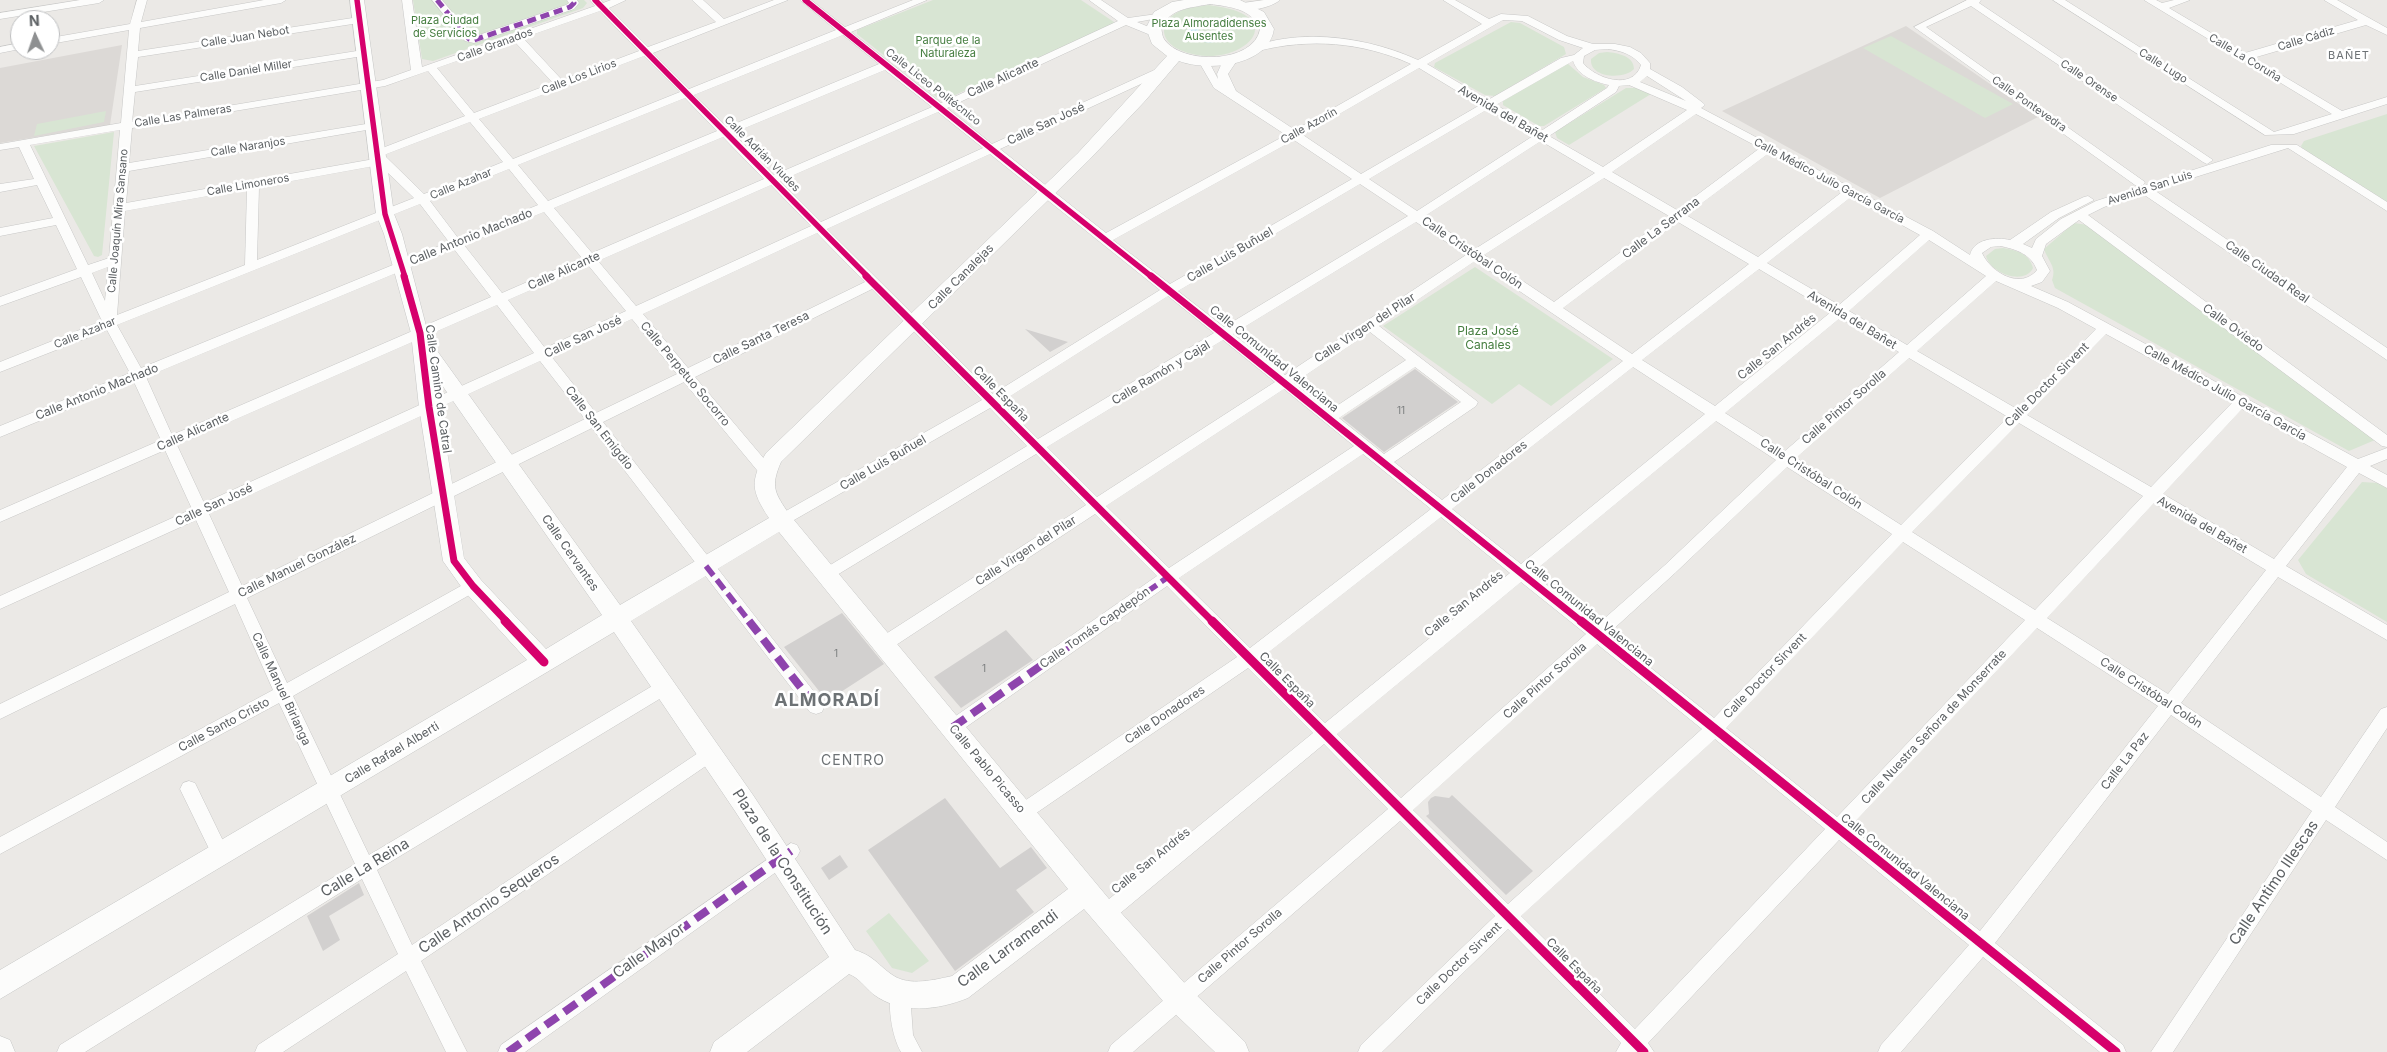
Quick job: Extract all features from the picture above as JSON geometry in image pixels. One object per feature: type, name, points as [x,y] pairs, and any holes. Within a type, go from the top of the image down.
[{"type":"main road","name":"Calle Camino de Catral","points":[[357,0],[384,214],[402,266],[421,338],[429,407],[454,561],[473,586],[544,662]]},
{"type":"main road","points":[[1198,0],[1174,6],[1160,15],[1154,23],[1152,32],[1155,41],[1163,49],[1190,59],[1233,59],[1258,48],[1264,42],[1267,29],[1259,15],[1240,3],[1212,0]]},
{"type":"main road","name":"Calle Canalejas","points":[[766,472],[772,458],[914,324],[1048,192],[1160,75],[1190,59]]},
{"type":"main road","name":"Calle Cervantes","points":[[421,338],[506,463],[714,759]]},
{"type":"main road","name":"Calle Pablo Picasso","points":[[766,472],[762,485],[765,496],[782,520],[1105,914],[1179,998],[1235,1052]]},
{"type":"main road","name":"Calle Rafael Alberti","points":[[0,985],[782,520]]},
{"type":"main road","name":"Plaza de la Constitución","points":[[714,759],[786,854],[846,960]]},
{"type":"main road","name":"Calle Larramendi","points":[[846,960],[863,966],[884,986],[900,993],[930,994],[958,988],[1088,891]]},
{"type":"main road","points":[[724,1052],[846,960]]},
{"type":"street","points":[[0,16],[99,0]]},
{"type":"street","name":"Calle Joaquín Mira Sansano","points":[[110,324],[135,24],[142,0]]},
{"type":"street","points":[[60,39],[135,24],[281,0]]},
{"type":"street","points":[[407,0],[417,73]]},
{"type":"street","points":[[436,0],[469,39],[474,40],[570,7],[574,3],[572,0]]},
{"type":"street","name":"Calle Granados","points":[[367,86],[417,73],[517,38],[598,4],[621,0]]},
{"type":"street","points":[[697,0],[723,23]]},
{"type":"street","name":"Calle Los Lirios","points":[[377,158],[472,118],[783,0]]},
{"type":"street","name":"Calle Liceo Politécnico","points":[[805,0],[1048,192]]},
{"type":"street","name":"Calle Azahar","points":[[0,367],[922,0]]},
{"type":"street","points":[[1094,0],[1126,21],[1152,32]]},
{"type":"street","points":[[1240,3],[1274,0]]},
{"type":"street","points":[[1259,15],[1274,0]]},
{"type":"street","points":[[1448,0],[1490,24]]},
{"type":"street","name":"Calle Lugo","points":[[2058,0],[2271,134],[2272,143],[2290,146],[2387,207]]},
{"type":"street","name":"Calle La Coruña","points":[[2149,0],[2340,115]]},
{"type":"street","points":[[2160,7],[2185,0]]},
{"type":"street","points":[[2328,0],[2387,32]]},
{"type":"street","name":"Calle Pontevedra","points":[[1973,1],[1918,27],[2143,186]]},
{"type":"street","name":"Calle Orense","points":[[1973,1],[2207,160]]},
{"type":"street","name":"Calle Adrián Viudes","points":[[598,4],[914,324]]},
{"type":"street","name":"Calle Alicante","points":[[0,516],[421,338],[499,299],[940,107],[1126,21],[1160,15]]},
{"type":"street","name":"Calle Azorín","points":[[1105,238],[1295,134],[1501,17],[1513,16],[1524,18],[1563,38]]},
{"type":"street","name":"Calle Juan Nebot","points":[[132,55],[359,20]]},
{"type":"street","name":"Calle Cádiz","points":[[2244,57],[2367,21]]},
{"type":"street","name":"Avenida del Bañet","points":[[1267,29],[1275,34],[1307,40]]},
{"type":"street","points":[[517,38],[560,84]]},
{"type":"street","points":[[1563,38],[1592,47],[1614,46],[1634,53],[1646,65],[1645,71],[1640,78],[1629,82],[1615,83],[1586,74],[1578,63],[1579,56],[1563,38]]},
{"type":"street","name":"Avenida del Bañet","points":[[1258,48],[1275,43],[1338,40],[1385,48],[1419,64],[2387,633]]},
{"type":"street","name":"Calle Luis Buñuel","points":[[782,520],[992,401],[1169,290],[1565,60],[1579,56],[1592,47]]},
{"type":"street","name":"Calle Daniel Miller","points":[[130,90],[363,53]]},
{"type":"street","name":"Calle Cristóbal Colón","points":[[1190,59],[1210,72],[1213,83],[1236,95],[1633,360],[2169,704],[2387,852]]},
{"type":"street","name":"Calle Cristóbal Colón","points":[[1233,59],[1224,67],[1221,74],[1223,80],[1236,95]]},
{"type":"street","name":"Calle Antonio Machado","points":[[0,432],[887,65]]},
{"type":"street","name":"Calle Perpetuo Socorro","points":[[431,68],[766,472]]},
{"type":"street","name":"Calle Médico Julio García García","points":[[1645,71],[1678,89],[1693,106]]},
{"type":"street","name":"Calle San José","points":[[0,603],[820,228],[1160,75]]},
{"type":"street","name":"Calle Médico Julio García García","points":[[1629,82],[1693,106],[1935,237],[1995,275],[2063,305],[2387,482]]},
{"type":"street","name":"Calle Ramón y Cajal","points":[[827,574],[1417,216],[1539,135],[1612,90],[1615,83]]},
{"type":"street","name":"Calle Las Palmeras","points":[[0,147],[367,86]]},
{"type":"street","name":"Avenida San Luis","points":[[2036,256],[2040,242],[2079,214],[2100,204],[2207,160],[2261,141],[2271,134],[2290,132],[2387,100]]},
{"type":"street","name":"Calle Virgen del Pilar","points":[[884,644],[1370,326],[1474,255],[1603,173],[1693,106]]},
{"type":"street","name":"Avenida San Luis","points":[[2013,244],[2071,206],[2271,148],[2290,146],[2300,137],[2387,109]]},
{"type":"street","name":"Calle Naranjos","points":[[123,168],[372,126]]},
{"type":"street","name":"Calle Manuel Birlanga","points":[[23,143],[110,324],[138,375],[329,791],[409,958],[457,1052]]},
{"type":"street","name":"Calle La Serrana","points":[[1554,308],[1768,148]]},
{"type":"street","name":"Calle Limoneros","points":[[119,208],[254,184],[377,158]]},
{"type":"street","name":"Calle San Emigdio","points":[[377,158],[422,199],[816,707]]},
{"type":"street","points":[[0,188],[41,181]]},
{"type":"street","points":[[251,267],[254,184]]},
{"type":"street","name":"Calle Ciudad Real","points":[[2143,186],[2387,355]]},
{"type":"street","name":"Calle Comunidad Valenciana","points":[[1048,192],[2116,1052]]},
{"type":"street","name":"Calle Donadores","points":[[1023,812],[1249,658],[1850,192]]},
{"type":"street","name":"Calle Oviedo","points":[[2079,214],[2387,442]]},
{"type":"street","points":[[0,232],[60,220]]},
{"type":"street","name":"Calle Médico Julio García García","points":[[1935,237],[1964,248],[1980,247],[1994,243],[2013,244]]},
{"type":"street","name":"Calle San Andrés","points":[[1105,914],[1838,312],[1935,237]]},
{"type":"street","points":[[1980,247],[1976,253],[1978,261],[1995,275],[2026,282],[2040,278],[2044,271],[2042,263],[2036,256],[2013,244]]},
{"type":"street","points":[[0,288],[2,301],[115,260]]},
{"type":"street","name":"Calle Pintor Sorolla","points":[[1118,1052],[1400,809],[1597,634],[1787,458],[1995,275]]},
{"type":"street","name":"Calle Médico Julio García García","points":[[2040,278],[2044,290],[2063,305]]},
{"type":"street","name":"Calle Santa Teresa","points":[[593,420],[874,283]]},
{"type":"street","name":"Calle España","points":[[914,324],[1508,916],[1635,1049]]},
{"type":"street","points":[[1370,326],[1471,402],[1383,462]]},
{"type":"street","name":"Calle Doctor Sirvent","points":[[1368,1052],[1508,916],[1714,728],[1902,532],[2105,328]]},
{"type":"street","points":[[1329,418],[1416,360]]},
{"type":"street","name":"Calle Nuestra Señora de Monserrate","points":[[1635,1049],[1838,828],[2242,402]]},
{"type":"street","name":"Calle Manuel González","points":[[0,712],[593,420]]},
{"type":"street","name":"Calle Tomás Capdepón","points":[[953,727],[1168,577],[1364,446]]},
{"type":"street","points":[[2356,466],[2387,452]]},
{"type":"street","name":"Calle La Paz","points":[[1888,1052],[1982,944],[2356,466]]},
{"type":"street","name":"Calle Santo Cristo","points":[[0,846],[283,693],[473,586]]},
{"type":"street","name":"Calle La Reina","points":[[67,1052],[366,867],[665,687]]},
{"type":"street","name":"Calle Antimo Illescas","points":[[2161,1052],[2387,714]]},
{"type":"street","name":"Calle Antonio Sequeros","points":[[265,1052],[714,759]]},
{"type":"street","points":[[189,788],[221,855]]},
{"type":"street","name":"Calle Mayor","points":[[508,1052],[786,854]]},
{"type":"street","points":[[900,993],[903,1037],[912,1052]]},
{"type":"shaded area","points":[[1906,26],[2038,117],[1880,198],[1722,111]]},
{"type":"shaded area","points":[[122,45],[110,125],[0,143],[0,68],[42,60],[60,60],[60,57]]},
{"type":"green space","name":"Plaza Ciudad de Servicios","points":[[413,0],[584,0],[587,3],[583,8],[433,61],[422,59]]},
{"type":"green space","name":"Parque de la Naturaleza","points":[[933,0],[1081,0],[1114,22],[1112,26],[946,99],[939,99],[857,34],[857,30]]},
{"type":"green space","name":"Plaza Almoradidenses Ausentes","points":[[1208,5],[1236,11],[1251,20],[1255,30],[1250,41],[1238,49],[1222,55],[1201,56],[1180,50],[1168,42],[1164,31],[1167,21],[1172,16],[1185,9]]},
{"type":"green space","points":[[1511,22],[1520,23],[1564,47],[1566,54],[1495,96],[1485,95],[1434,67],[1435,63]]},
{"type":"green space","points":[[1891,36],[2013,104],[1985,118],[1863,48]]},
{"type":"green space","points":[[1599,53],[1620,54],[1628,58],[1634,69],[1629,73],[1615,76],[1595,70],[1591,59]]},
{"type":"green space","points":[[1567,63],[1583,77],[1604,85],[1606,88],[1544,126],[1539,126],[1503,105],[1503,101]]},
{"type":"green space","points":[[1626,88],[1639,88],[1651,94],[1569,145],[1557,138],[1555,132]]},
{"type":"green space","points":[[106,111],[104,122],[34,136],[37,124]]},
{"type":"green space","points":[[2387,114],[2387,202],[2301,146],[2304,141]]},
{"type":"green space","points":[[114,132],[102,255],[98,257],[94,256],[34,146]]},
{"type":"green space","points":[[2074,223],[2088,225],[2375,440],[2349,451],[2055,288],[2052,280],[2053,268],[2044,249]]},
{"type":"green space","points":[[2003,248],[2026,256],[2033,268],[2029,273],[2015,277],[1994,268],[1986,256],[1995,249]]},
{"type":"green space","name":"Plaza José Canales","points":[[1475,267],[1613,359],[1551,406],[1519,384],[1492,404],[1383,326]]},
{"type":"green space","points":[[2362,482],[2378,483],[2387,488],[2387,622],[2306,574],[2298,560]]},
{"type":"green space","points":[[889,913],[929,961],[912,973],[892,968],[866,931]]},
{"type":"water","points":[[1189,24],[1199,27],[1198,33],[1206,37],[1214,37],[1220,34],[1229,36],[1219,41],[1202,42],[1187,33]]},
{"type":"building","points":[[1025,329],[1068,342],[1050,352]]},
{"type":"building","points":[[1415,369],[1458,402],[1384,452],[1342,418]]},
{"type":"building","points":[[842,613],[884,664],[827,701],[784,647]]},
{"type":"building","points":[[1006,630],[1033,660],[961,708],[934,677]]},
{"type":"building","points":[[1452,795],[1533,871],[1506,895],[1426,816],[1429,814],[1428,802],[1431,798],[1435,796],[1449,798]]},
{"type":"building","points":[[945,798],[1000,868],[1031,847],[1047,868],[1016,890],[1034,912],[955,971],[868,850]]},
{"type":"building","points":[[840,855],[848,867],[829,880],[821,868]]},
{"type":"building","points":[[359,883],[364,895],[329,916],[340,940],[323,951],[307,916]]},
{"type":"marked path","points":[[437,0],[469,39],[474,40],[570,7],[574,3],[572,0]]},
{"type":"marked path","points":[[706,566],[816,707]]},
{"type":"marked path","points":[[953,727],[1168,577]]},
{"type":"marked path","points":[[508,1052],[791,851]]},
{"type":"cycle path","points":[[357,0],[385,214],[393,234],[420,333],[429,407],[454,561],[473,586],[544,662]]},
{"type":"cycle path","points":[[595,0],[914,324],[1644,1052]]},
{"type":"cycle path","points":[[805,0],[1329,418],[2116,1052]]},
{"type":"district","name":"BAÑET","points":[[2349,56]]},
{"type":"district","name":"ALMORADÍ","points":[[827,701]]},
{"type":"district","name":"CENTRO","points":[[853,761]]}]
